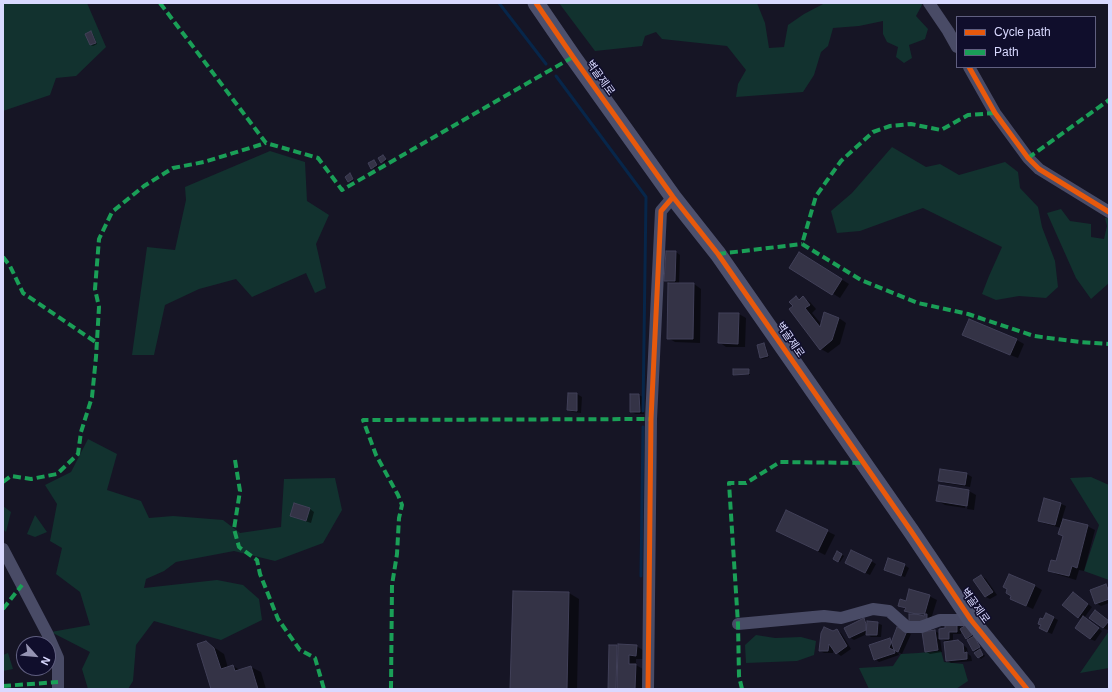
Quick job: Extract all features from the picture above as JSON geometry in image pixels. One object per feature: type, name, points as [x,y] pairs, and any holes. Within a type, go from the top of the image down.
[{"type":"street","name":"벽골제로","points":[[536,3],[673,197],[718,254],[911,531],[971,620],[1027,689]]},
{"type":"street","points":[[929,3],[948,30],[956,45]]},
{"type":"street","points":[[970,68],[995,113],[1028,158],[1039,169],[1109,212]]},
{"type":"street","points":[[648,689],[651,419],[660,219],[661,211],[673,197]]},
{"type":"street","points":[[3,549],[47,633],[58,658],[58,689]]},
{"type":"street","points":[[738,624],[824,616],[841,618],[873,609],[889,611],[907,626],[921,627],[940,620],[971,620]]},
{"type":"green space","points":[[3,3],[87,3],[106,47],[76,76],[56,78],[50,95],[3,111]]},
{"type":"green space","points":[[559,3],[757,3],[765,23],[769,48],[784,47],[788,25],[804,14],[825,3],[923,3],[916,16],[928,29],[925,39],[909,45],[912,58],[904,63],[896,57],[898,47],[887,42],[883,34],[883,21],[859,26],[833,28],[828,46],[821,52],[814,75],[803,92],[736,97],[738,84],[746,70],[727,46],[662,39],[656,32],[645,36],[642,46],[595,51]]},
{"type":"green space","points":[[892,147],[926,167],[940,164],[959,175],[1005,162],[1018,172],[1020,188],[1038,207],[1042,227],[1055,261],[1058,287],[1046,298],[1019,296],[996,300],[982,294],[1002,247],[923,208],[860,231],[837,233],[831,211],[852,193]]},
{"type":"green space","points":[[270,151],[305,162],[307,201],[329,215],[316,244],[326,288],[315,293],[306,273],[252,297],[236,279],[199,289],[165,305],[154,355],[132,355],[147,247],[175,250],[186,200],[185,187]]},
{"type":"green space","points":[[1061,209],[1070,221],[1091,224],[1091,237],[1104,239],[1107,226],[1105,218],[1109,217],[1109,283],[1091,299],[1076,278],[1047,213]]},
{"type":"green space","points":[[88,439],[117,454],[107,490],[141,501],[149,518],[173,516],[223,520],[240,533],[281,527],[284,479],[335,478],[342,510],[323,543],[275,561],[234,551],[176,562],[164,571],[146,579],[144,588],[217,580],[243,585],[259,599],[262,620],[221,640],[154,621],[136,645],[133,681],[128,689],[88,689],[82,669],[90,652],[51,632],[90,625],[80,592],[56,574],[62,548],[50,541],[57,504],[45,485],[71,472]]},
{"type":"green space","points":[[1091,477],[1109,485],[1109,580],[1084,571],[1099,525],[1070,478]]},
{"type":"green space","points":[[3,506],[11,512],[6,532],[3,529]]},
{"type":"green space","points":[[35,515],[47,532],[35,537],[27,534]]},
{"type":"green space","points":[[1109,631],[1109,668],[1080,673]]},
{"type":"green space","points":[[756,635],[775,638],[801,637],[816,641],[814,655],[797,661],[746,663],[745,645]]},
{"type":"green space","points":[[941,651],[944,662],[963,664],[968,681],[956,689],[869,689],[859,668],[893,666],[901,654]]},
{"type":"green space","points":[[8,653],[13,669],[3,671],[3,655]]},
{"type":"building","points":[[91,31],[96,43],[90,45],[85,34]]},
{"type":"building","points":[[383,155],[386,159],[381,163],[378,158]]},
{"type":"building","points":[[374,160],[377,165],[371,169],[368,163]]},
{"type":"building","points":[[350,173],[353,179],[348,182],[345,177]]},
{"type":"building","points":[[666,251],[676,251],[675,281],[664,281]]},
{"type":"building","points":[[799,252],[842,279],[832,295],[789,268]]},
{"type":"building","points":[[668,283],[694,283],[693,339],[667,339]]},
{"type":"building","points":[[796,296],[799,300],[803,296],[810,305],[805,308],[820,327],[824,312],[839,318],[832,340],[820,350],[789,309],[793,306],[789,302]]},
{"type":"building","points":[[719,313],[739,313],[738,344],[718,343]]},
{"type":"building","points":[[969,319],[1017,339],[1010,355],[962,335]]},
{"type":"building","points":[[764,343],[768,356],[760,358],[757,345]]},
{"type":"building","points":[[733,369],[749,369],[749,374],[733,375]]},
{"type":"building","points":[[568,393],[577,393],[577,411],[567,410]]},
{"type":"building","points":[[630,394],[639,394],[640,412],[630,412]]},
{"type":"building","points":[[940,469],[967,473],[965,485],[938,481]]},
{"type":"building","points":[[939,485],[969,490],[967,506],[936,501]]},
{"type":"building","points":[[1044,498],[1061,503],[1055,525],[1038,521]]},
{"type":"building","points":[[294,503],[310,508],[306,521],[290,516]]},
{"type":"building","points":[[786,510],[828,530],[818,551],[776,531]]},
{"type":"building","points":[[1063,519],[1088,525],[1077,568],[1072,566],[1069,576],[1048,571],[1051,560],[1056,561],[1063,536],[1058,534]]},
{"type":"building","points":[[851,550],[872,560],[865,573],[845,563]]},
{"type":"building","points":[[837,551],[842,554],[838,562],[833,559]]},
{"type":"building","points":[[888,558],[905,564],[901,576],[884,570]]},
{"type":"building","points":[[1009,574],[1035,585],[1026,606],[1010,599],[1011,596],[1006,593],[1007,589],[1003,587]]},
{"type":"building","points":[[981,575],[993,592],[985,597],[973,580]]},
{"type":"building","points":[[1106,584],[1109,592],[1109,599],[1095,604],[1090,590]]},
{"type":"building","points":[[909,589],[930,595],[924,616],[904,611],[906,608],[898,606],[900,599],[906,601]]},
{"type":"building","points":[[513,591],[569,592],[567,689],[510,689]]},
{"type":"building","points":[[1073,592],[1088,604],[1078,618],[1062,605]]},
{"type":"building","points":[[1095,610],[1109,621],[1103,628],[1089,618]]},
{"type":"building","points":[[1046,613],[1054,617],[1047,632],[1039,628],[1041,625],[1038,624],[1040,618],[1043,619]]},
{"type":"building","points":[[909,614],[927,614],[927,623],[909,623]]},
{"type":"building","points":[[1083,616],[1099,628],[1090,639],[1075,628]]},
{"type":"building","points":[[864,618],[866,630],[849,638],[844,628]]},
{"type":"building","points":[[867,621],[878,622],[877,635],[866,635]]},
{"type":"building","points":[[945,623],[957,623],[957,632],[949,632],[949,639],[939,639],[939,629],[945,628]]},
{"type":"building","points":[[966,625],[972,635],[966,639],[960,629]]},
{"type":"building","points":[[824,627],[833,631],[837,629],[847,646],[836,654],[829,644],[828,651],[819,651],[821,633]]},
{"type":"building","points":[[897,627],[907,631],[898,652],[889,648]]},
{"type":"building","points":[[935,630],[938,650],[925,652],[922,632]]},
{"type":"building","points":[[974,636],[980,647],[973,651],[967,640]]},
{"type":"building","points":[[890,638],[895,653],[874,660],[869,645]]},
{"type":"building","points":[[958,640],[963,644],[964,653],[967,652],[967,659],[946,661],[944,642]]},
{"type":"building","points":[[206,641],[214,648],[221,669],[233,665],[235,671],[251,666],[258,689],[211,689],[197,644]]},
{"type":"building","points":[[618,644],[637,645],[636,656],[629,655],[629,664],[636,664],[635,689],[617,689]]},
{"type":"building","points":[[609,645],[617,645],[616,689],[608,689]]},
{"type":"building","points":[[980,649],[983,655],[978,658],[974,653]]},
{"type":"waterway","points":[[499,3],[546,64]]},
{"type":"waterway","points":[[556,76],[646,197],[643,411]]},
{"type":"waterway","points":[[641,576],[643,427]]},
{"type":"marked path","points":[[160,3],[266,143],[318,158],[342,190],[573,57]]},
{"type":"marked path","points":[[1028,158],[1109,100]]},
{"type":"marked path","points":[[995,113],[968,115],[941,130],[911,124],[890,126],[873,132],[841,161],[816,196],[802,244],[861,280],[918,303],[968,314],[1034,336],[1109,344]]},
{"type":"marked path","points":[[3,482],[11,476],[31,479],[57,474],[78,454],[81,432],[92,397],[96,357],[99,307],[95,289],[99,239],[112,212],[144,186],[173,168],[204,162],[266,143]]},
{"type":"marked path","points":[[718,254],[802,244]]},
{"type":"marked path","points":[[3,257],[10,266],[23,293],[97,343]]},
{"type":"marked path","points":[[391,689],[392,585],[397,554],[399,518],[402,505],[376,455],[363,420],[651,419]]},
{"type":"marked path","points":[[235,460],[240,491],[234,529],[239,547],[257,560],[260,574],[278,619],[300,650],[315,658],[324,689]]},
{"type":"marked path","points":[[742,689],[739,676],[738,624],[729,483],[746,483],[780,462],[864,463]]},
{"type":"marked path","points":[[3,609],[22,585]]},
{"type":"marked path","points":[[3,686],[58,682]]},
{"type":"cycle path","points":[[536,3],[673,197],[718,254],[911,531],[971,620],[1027,689]]},
{"type":"cycle path","points":[[970,68],[995,113],[1028,158],[1039,169],[1109,212]]},
{"type":"cycle path","points":[[648,689],[651,419],[661,211],[673,197]]}]
